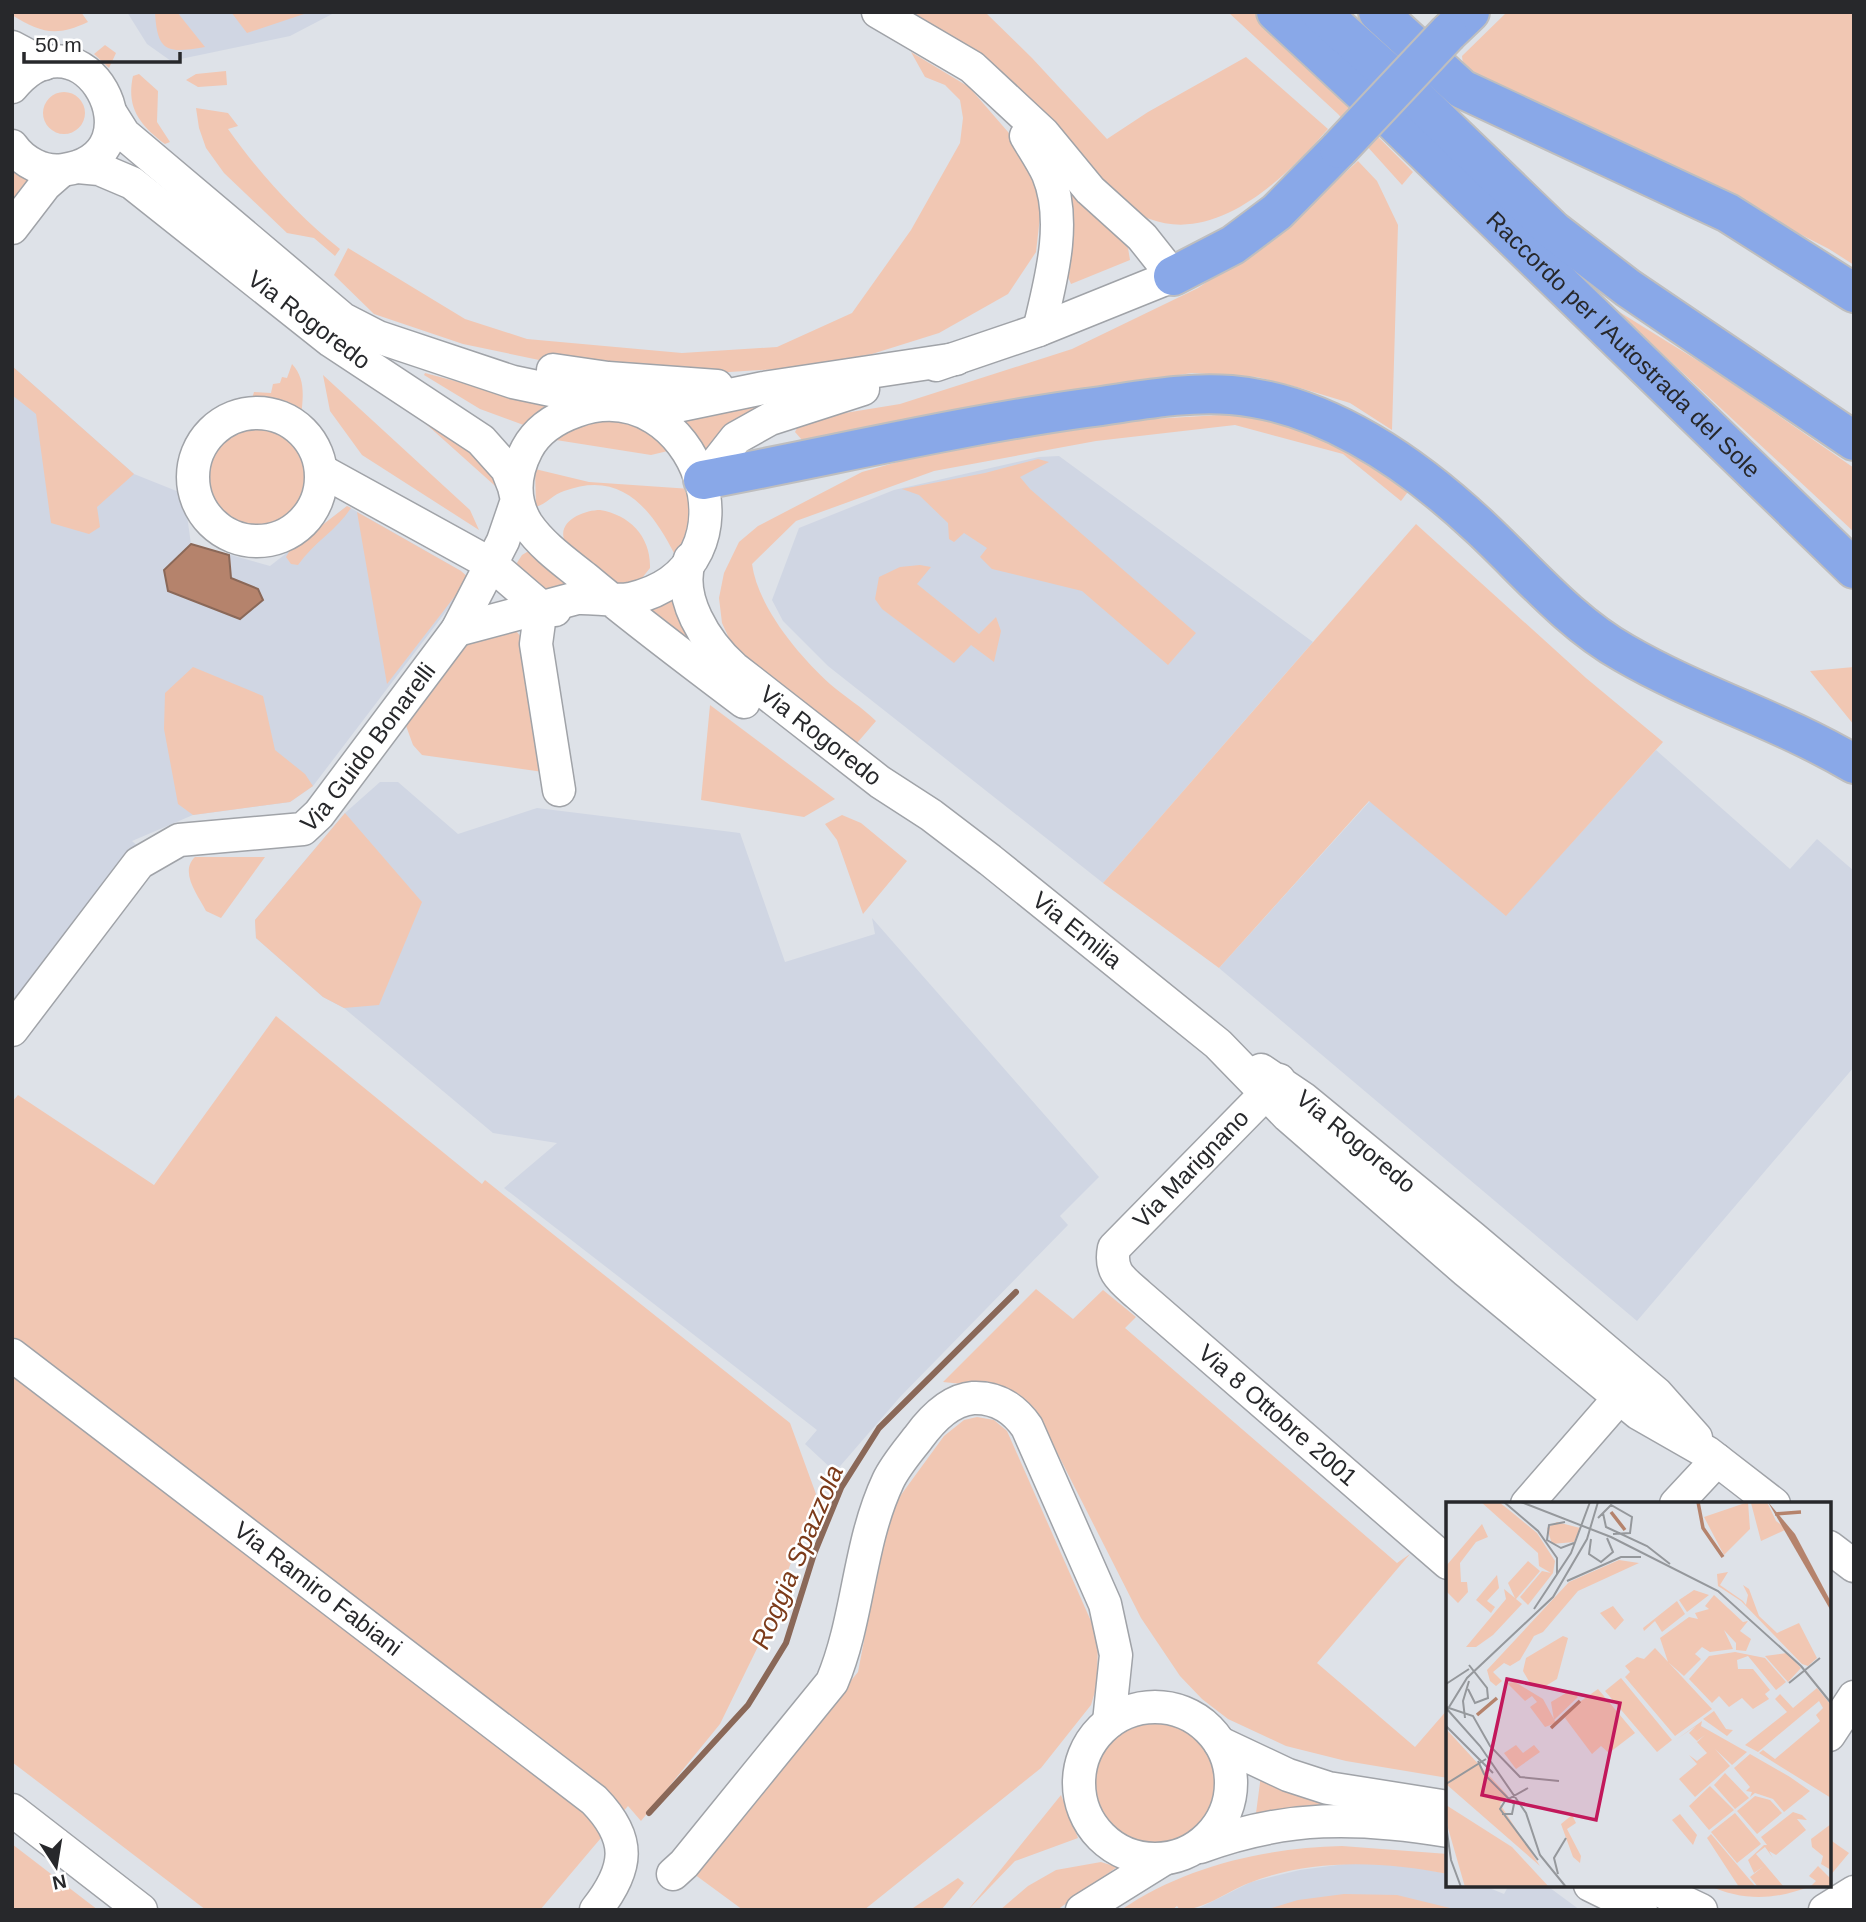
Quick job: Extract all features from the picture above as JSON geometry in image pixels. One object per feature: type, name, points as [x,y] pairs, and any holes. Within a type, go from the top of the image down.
[{"type":"highway","points":[[1276,12],[1405,110]]},
{"type":"highway","points":[[1320,12],[1405,110]]},
{"type":"highway","points":[[1378,12],[1462,89],[1728,212],[1854,293]]},
{"type":"highway","points":[[1172,276],[1233,245],[1277,212],[1459,23]]},
{"type":"highway","name":"Raccordo per l'Autostrada del Sole","points":[[1405,110],[1553,231],[1628,288],[1854,441]]},
{"type":"highway","name":"Raccordo per l'Autostrada del Sole","points":[[1405,110],[1854,569]]},
{"type":"highway","points":[[703,480],[1061,412],[1200,395],[1233,395],[1266,402],[1333,424],[1408,469],[1447,498],[1586,628],[1624,653],[1773,720],[1854,764]]},
{"type":"street","points":[[703,480],[736,438],[770,419],[1039,330],[1172,276],[1142,237],[1090,190],[1043,133],[972,67],[878,12]]},
{"type":"street","points":[[12,47],[44,64],[68,64],[89,72],[106,92],[112,115],[124,134],[343,319],[378,337],[513,382],[629,408],[661,425],[684,445],[703,480],[706,519],[690,559],[678,574],[631,598],[577,598],[457,630]]},
{"type":"street","points":[[12,87],[20,77],[44,64]]},
{"type":"street","points":[[1007,101],[1048,176],[1054,206],[1053,272],[1039,330]]},
{"type":"street","points":[[12,228],[45,185],[92,159],[103,146],[112,115]]},
{"type":"street","name":"Via Rogoredo","points":[[12,146],[27,162],[43,169],[110,173],[138,187],[331,341],[481,440],[506,469],[516,500]]},
{"type":"street","points":[[378,337],[608,378],[764,388]]},
{"type":"street","points":[[610,599],[545,544],[529,527],[516,500],[518,470],[536,435],[573,411],[662,409],[764,388],[956,359]]},
{"type":"street","points":[[321,471],[315,504],[304,521],[288,534],[269,540],[248,541],[229,535],[212,524],[200,508],[193,488],[192,468],[203,440],[229,418],[248,413],[268,413],[287,419],[303,431],[314,447],[321,471],[491,564],[541,607],[615,622],[664,642]]},
{"type":"street","name":"Via Guido Bonarelli","points":[[12,1030],[139,863],[179,840],[303,829],[319,814],[457,630],[503,541],[516,500]]},
{"type":"street","name":"Via Rogoredo","points":[[690,559],[686,580],[692,608],[725,660],[880,782]]},
{"type":"street","name":"Via Rogoredo","points":[[610,599],[816,754],[880,782]]},
{"type":"street","points":[[541,607],[536,644],[559,790]]},
{"type":"street","name":"Via Emilia","points":[[880,782],[931,815],[979,852],[1271,1087]]},
{"type":"street","name":"Via Rogoredo","points":[[1271,1087],[1629,1387],[1678,1415],[1712,1456],[1771,1502]]},
{"type":"street","name":"Via Marignano","points":[[1111,1263],[1114,1248],[1271,1087]]},
{"type":"street","name":"Via 8 Ottobre 2001","points":[[1111,1263],[1115,1273],[1139,1295],[1446,1561]]},
{"type":"street","name":"Via Ramiro Fabiani","points":[[12,1355],[594,1800],[617,1827],[622,1848],[619,1872],[611,1891],[596,1910]]},
{"type":"street","points":[[1529,1502],[1629,1387]]},
{"type":"street","points":[[673,1874],[799,1727],[832,1682],[844,1654],[868,1539],[885,1488],[927,1425],[946,1409],[969,1399],[983,1398],[1006,1405],[1023,1421],[1105,1604],[1116,1655],[1109,1722]]},
{"type":"street","points":[[1678,1502],[1712,1456]]},
{"type":"street","points":[[1831,1549],[1854,1566]]},
{"type":"street","points":[[1831,1732],[1854,1698]]},
{"type":"street","points":[[1446,1807],[1362,1796],[1280,1772],[1220,1743],[1195,1718],[1171,1708],[1139,1708],[1109,1722],[1093,1738],[1083,1758],[1079,1784],[1084,1810],[1097,1833],[1118,1850],[1136,1857],[1178,1854],[1252,1830],[1334,1819],[1389,1821],[1446,1831]]},
{"type":"street","points":[[1082,1910],[1214,1832],[1230,1798],[1231,1769],[1220,1743]]},
{"type":"street","points":[[12,1810],[141,1910]]},
{"type":"street","points":[[1594,1887],[1641,1910]]},
{"type":"street","points":[[1652,1887],[1701,1910]]},
{"type":"street","points":[[1825,1910],[1854,1892]]},
{"type":"shaded area","points":[[12,12],[81,12],[88,22],[67,30],[49,31],[22,21],[12,15]]},
{"type":"shaded area","points":[[127,12],[336,12],[290,36],[171,61],[147,44]]},
{"type":"shaded area","points":[[155,12],[177,12],[205,47],[182,50],[167,48],[159,36]]},
{"type":"shaded area","points":[[231,12],[310,12],[247,33]]},
{"type":"shaded area","points":[[914,12],[985,12],[1107,139],[1148,112],[1246,57],[1328,129],[1284,174],[1233,211],[1205,222],[1176,224],[1146,218],[1112,195],[1049,120],[1003,73],[937,32]]},
{"type":"shaded area","points":[[1228,12],[1254,12],[1413,172],[1402,185],[1338,114]]},
{"type":"shaded area","points":[[1507,12],[1854,12],[1854,265],[1829,249],[1736,201],[1464,74],[1462,56]]},
{"type":"shaded area","points":[[105,45],[116,53],[109,68],[94,54]]},
{"type":"shaded area","points":[[911,52],[969,87],[1027,154],[1042,199],[1036,252],[1008,294],[939,333],[872,354],[806,367],[699,374],[582,369],[463,344],[374,314],[334,275],[348,248],[465,319],[527,339],[682,353],[777,347],[852,313],[911,230],[960,143],[963,118],[960,100],[945,85],[925,77]]},
{"type":"shaded area","points":[[226,71],[227,85],[198,87],[186,80],[196,74]]},
{"type":"shaded area","points":[[139,74],[158,91],[157,122],[170,142],[165,144],[148,130],[133,107],[133,76]]},
{"type":"shaded area","points":[[64,92],[79,98],[85,113],[79,128],[64,134],[49,128],[43,113],[49,98]]},
{"type":"shaded area","points":[[196,108],[228,113],[238,126],[228,129],[266,178],[294,208],[340,249],[335,256],[314,238],[287,233],[224,173],[206,148]]},
{"type":"shaded area","points":[[1358,161],[1377,181],[1398,225],[1392,430],[1350,403],[1297,387],[1257,377],[1192,373],[949,410],[802,440],[795,432],[798,426],[808,419],[900,404],[1072,349],[1198,288],[1283,229]]},
{"type":"shaded area","points":[[12,172],[30,179],[12,201]]},
{"type":"shaded area","points":[[1062,173],[1128,248],[1130,260],[1071,284],[1065,270]]},
{"type":"shaded area","points":[[1613,308],[1716,372],[1854,468],[1854,532]]},
{"type":"shaded area","points":[[292,364],[302,382],[301,418],[251,402],[254,392],[271,393],[273,384],[280,383],[282,377],[287,378]]},
{"type":"shaded area","points":[[12,366],[134,474],[184,494],[191,544],[270,566],[347,506],[461,571],[460,593],[313,786],[290,802],[193,815],[132,841],[139,847],[12,1004]]},
{"type":"shaded area","points":[[12,366],[134,474],[97,507],[100,527],[89,534],[51,523],[36,414],[12,395]]},
{"type":"shaded area","points":[[425,373],[557,404],[529,427],[480,409],[424,375]]},
{"type":"shaded area","points":[[323,375],[470,510],[479,530],[362,455],[330,411]]},
{"type":"shaded area","points":[[804,395],[705,449],[675,419]]},
{"type":"shaded area","points":[[1237,414],[1278,418],[1350,445],[1410,489],[1401,501],[1343,454],[1235,425],[1096,441],[934,471],[796,521],[752,564],[756,580],[771,613],[793,645],[830,684],[876,721],[857,743],[822,720],[733,647],[722,623],[719,598],[724,573],[739,542],[758,526],[862,472],[965,443],[1118,421]]},
{"type":"shaded area","points":[[416,415],[483,459],[503,493]]},
{"type":"shaded area","points":[[608,419],[644,427],[672,450],[651,455],[556,440],[574,427]]},
{"type":"shaded area","points":[[257,427],[276,431],[291,442],[302,457],[306,476],[302,495],[291,510],[276,521],[257,525],[238,521],[223,510],[212,495],[208,476],[212,457],[223,442],[238,431]]},
{"type":"shaded area","points":[[1059,456],[1313,642],[1103,883],[828,666],[783,621],[772,600],[799,528],[894,490],[1039,457]]},
{"type":"shaded area","points":[[1038,459],[1049,462],[1020,477],[1030,489],[1196,633],[1168,665],[1082,591],[992,569],[980,557],[987,548],[964,533],[954,542],[949,539],[948,523],[919,495],[902,489],[985,473]]},
{"type":"shaded area","points":[[535,469],[589,482],[691,489],[691,515],[684,540],[675,555],[645,509],[619,490],[603,485],[564,491],[536,507]]},
{"type":"shaded area","points":[[347,506],[351,508],[339,523],[298,565],[291,564],[286,557],[290,550]]},
{"type":"shaded area","points":[[600,510],[629,522],[643,537],[650,568],[638,583],[616,585],[568,547],[563,531],[566,525],[578,515]]},
{"type":"shaded area","points":[[357,512],[469,578],[387,684]]},
{"type":"shaded area","points":[[1416,524],[1586,678],[1663,742],[1506,916],[1369,801],[1219,968],[1103,883]]},
{"type":"shaded area","points":[[191,544],[229,555],[231,578],[258,589],[263,600],[240,619],[168,591],[164,570]]},
{"type":"shaded area","points":[[532,549],[571,589],[547,594],[513,569],[522,555]]},
{"type":"shaded area","points":[[900,567],[931,567],[917,584],[979,634],[996,617],[1001,631],[994,662],[971,645],[954,663],[882,609],[875,599],[879,577]]},
{"type":"shaded area","points":[[670,595],[696,647],[645,609]]},
{"type":"shaded area","points":[[513,627],[521,637],[543,772],[422,755],[413,745],[405,723],[466,646],[484,631]]},
{"type":"shaded area","points":[[193,667],[263,696],[275,750],[305,774],[313,786],[290,802],[193,815],[178,804],[164,729],[165,693]]},
{"type":"shaded area","points":[[1854,667],[1854,725],[1810,671]]},
{"type":"shaded area","points":[[710,705],[835,799],[804,817],[701,800]]},
{"type":"shaded area","points":[[1656,750],[1790,869],[1817,839],[1854,871],[1854,1067],[1637,1321],[1219,968],[1370,801],[1506,915]]},
{"type":"shaded area","points":[[380,782],[398,782],[458,834],[537,808],[740,833],[785,962],[875,934],[872,918],[1099,1177],[1060,1216],[1068,1225],[900,1397],[835,1472],[805,1444],[817,1430],[504,1188],[557,1143],[493,1133],[344,1008],[323,997],[256,938],[255,920],[345,813]]},
{"type":"shaded area","points":[[345,813],[422,902],[379,1005],[344,1008],[323,997],[256,938],[255,920]]},
{"type":"shaded area","points":[[842,815],[861,823],[907,861],[863,914],[837,840],[825,824]]},
{"type":"shaded area","points":[[195,857],[265,857],[221,918],[206,911],[192,884],[189,870]]},
{"type":"shaded area","points":[[276,1016],[482,1184],[485,1180],[790,1423],[816,1494],[767,1628],[720,1724],[641,1821],[628,1806],[540,1910],[206,1910],[12,1762],[12,1102],[18,1095],[154,1185]]},
{"type":"shaded area","points":[[1036,1289],[1073,1319],[1103,1290],[1136,1317],[1125,1328],[1397,1563],[1410,1554],[1317,1663],[1415,1747],[1446,1711],[1446,1778],[1346,1761],[1286,1746],[1228,1719],[1202,1699],[1180,1676],[1141,1618],[1035,1409],[1003,1391],[943,1382]]},
{"type":"shaded area","points":[[977,1417],[994,1420],[1007,1431],[1098,1637],[1097,1685],[1091,1705],[1041,1768],[864,1910],[743,1910],[694,1874],[858,1672],[881,1552],[898,1499],[944,1436],[964,1420]]},
{"type":"shaded area","points":[[1157,1718],[1182,1722],[1203,1736],[1217,1757],[1221,1782],[1217,1807],[1203,1828],[1182,1842],[1157,1846],[1132,1842],[1111,1828],[1097,1807],[1093,1782],[1097,1757],[1111,1736],[1132,1722]]},
{"type":"shaded area","points":[[1261,1775],[1375,1809],[1255,1821]]},
{"type":"shaded area","points":[[1061,1795],[1078,1838],[1015,1861],[968,1910]]},
{"type":"shaded area","points":[[1831,1840],[1849,1853],[1831,1875]]},
{"type":"shaded area","points":[[12,1844],[98,1910],[12,1910]]},
{"type":"shaded area","points":[[1342,1846],[1446,1854],[1446,1874],[1398,1866],[1323,1866],[1273,1875],[1189,1909],[1180,1910],[1177,1906],[1172,1910],[1121,1910],[1172,1882],[1199,1871],[1255,1856]]},
{"type":"shaded area","points":[[1101,1862],[1117,1867],[1057,1910],[1000,1910],[1028,1886],[1056,1870]]},
{"type":"shaded area","points":[[1353,1863],[1408,1866],[1446,1874],[1446,1887],[1487,1887],[1504,1894],[1508,1887],[1549,1887],[1580,1910],[1195,1910],[1251,1882],[1300,1870]]},
{"type":"shaded area","points":[[958,1878],[964,1883],[941,1910],[910,1910]]},
{"type":"shaded area","points":[[1713,1887],[1808,1887],[1787,1894],[1760,1897]]},
{"type":"shaded area","points":[[1344,1894],[1397,1895],[1458,1910],[1265,1910],[1298,1900]]},
{"type":"waterway","name":"Roggia Spazzola","points":[[649,1813],[748,1705],[786,1643],[814,1554],[841,1488],[879,1428],[1016,1292]]}]
